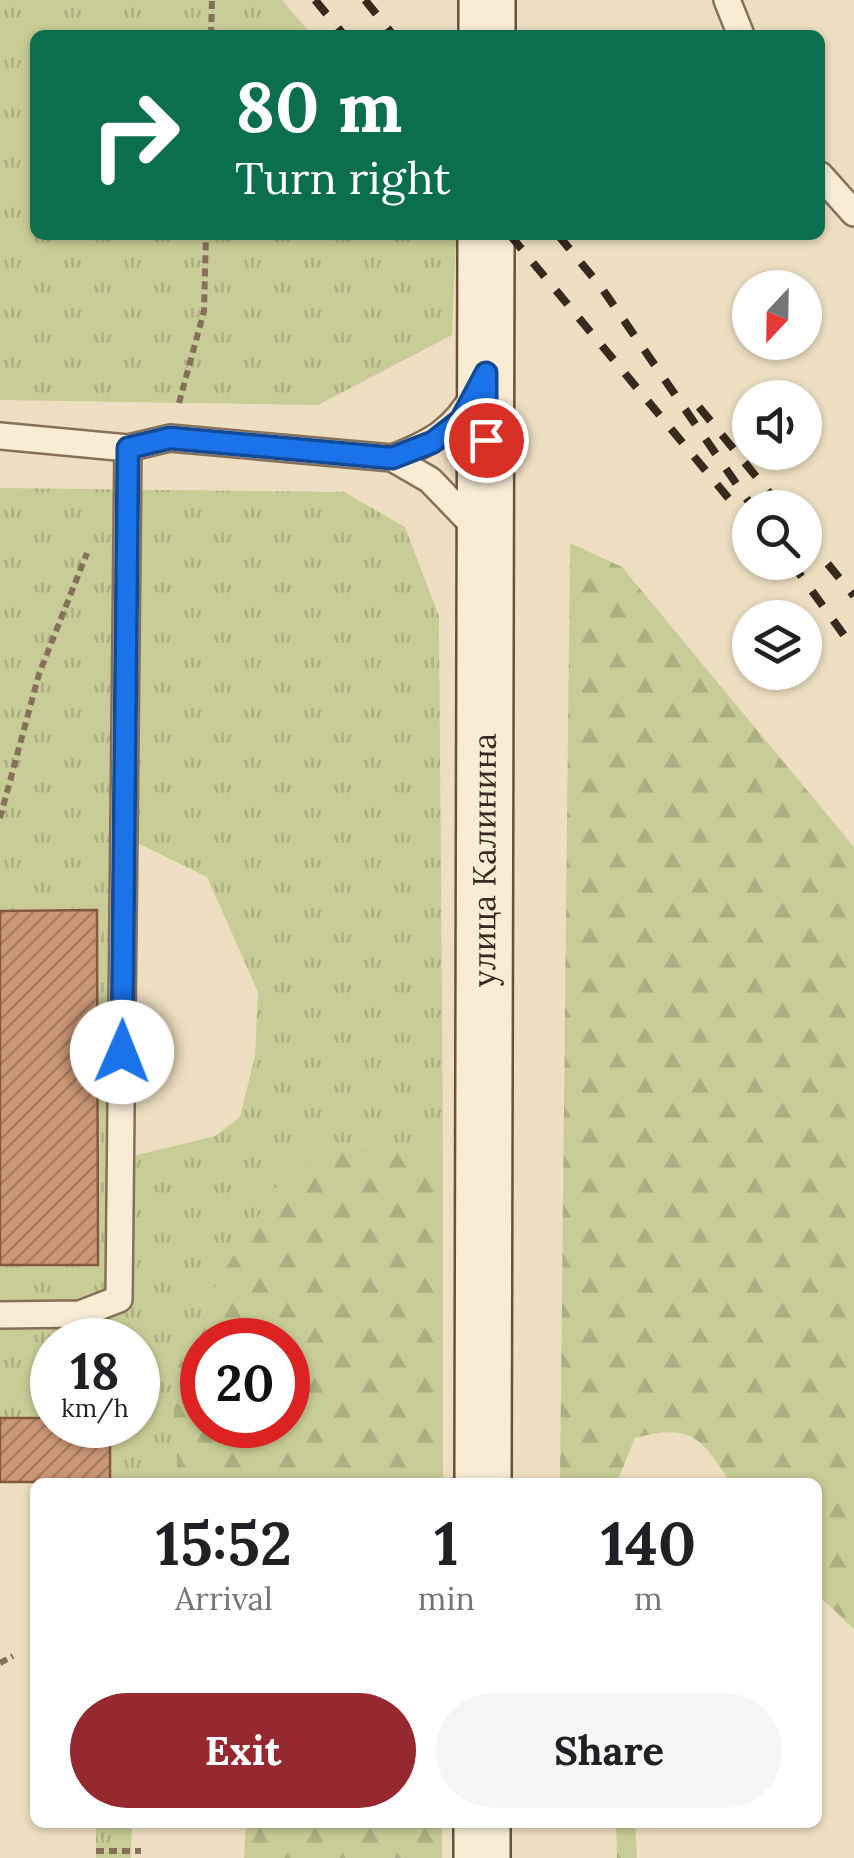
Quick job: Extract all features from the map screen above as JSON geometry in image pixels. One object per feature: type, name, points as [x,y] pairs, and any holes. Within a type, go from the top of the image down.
[{"type":"main road","points":[[487,0],[487,30]]},
{"type":"main road","name":"улица Калинина","points":[[483,1478],[486,240]]},
{"type":"main road","points":[[482,1828],[482,1858]]},
{"type":"lane","points":[[727,0],[738,30]]},
{"type":"lane","points":[[825,181],[854,213]]},
{"type":"lane","points":[[392,458],[433,442],[461,420],[486,373]]},
{"type":"lane","points":[[0,436],[128,448],[170,438],[392,458],[430,480],[486,539]]},
{"type":"lane","points":[[0,1315],[80,1314],[119,1299],[128,448]]},
{"type":"path","points":[[211,30],[212,0]]},
{"type":"path","points":[[170,438],[204,311],[206,240]]},
{"type":"path","points":[[0,818],[39,674],[94,535]]},
{"type":"path","points":[[0,1663],[13,1656]]},
{"type":"path","points":[[96,1851],[141,1851]]},
{"type":"green space","points":[[0,0],[282,0],[308,30],[30,30],[30,240],[456,240],[452,335],[318,405],[0,400]]},
{"type":"green space","points":[[0,488],[344,492],[405,527],[439,616],[443,1152],[327,1141],[277,1187],[220,1277],[201,1318],[180,1318],[180,1363],[172,1380],[178,1478],[110,1478],[110,1448],[160,1448],[160,1318],[30,1318],[30,1418],[0,1418],[0,1265],[97,1265],[96,910],[0,911]],"holes":[[[125,837],[207,877],[258,992],[255,1056],[240,1117],[215,1136],[121,1159]]]},
{"type":"green space","points":[[570,543],[622,567],[854,847],[854,1629],[822,1599],[822,1478],[727,1478],[702,1444],[682,1433],[669,1432],[635,1438],[619,1478],[560,1478]]},
{"type":"green space","points":[[327,1141],[443,1152],[443,1478],[178,1478],[172,1380],[180,1363],[180,1448],[310,1448],[310,1318],[201,1318],[220,1277],[277,1186]]},
{"type":"green space","points":[[96,1828],[132,1828],[131,1858],[96,1858]]},
{"type":"green space","points":[[246,1828],[442,1828],[442,1858],[244,1858]]},
{"type":"green space","points":[[616,1828],[635,1828],[637,1858],[617,1858]]},
{"type":"building","points":[[97,910],[98,1265],[0,1265],[0,911]]},
{"type":"building","points":[[0,1418],[30,1418],[30,1448],[110,1448],[110,1478],[30,1478],[30,1482],[0,1482]]},
{"type":"railway","points":[[315,0],[340,30]]},
{"type":"railway","points":[[365,0],[389,30]]},
{"type":"railway","points":[[514,240],[732,502]]},
{"type":"railway","points":[[562,240],[601,287],[741,490]]},
{"type":"railway","points":[[699,407],[767,490]]},
{"type":"railway","points":[[822,557],[854,596]]},
{"type":"railway","points":[[804,580],[854,649]]},
{"type":"route","points":[[122,1052],[128,448],[170,438],[392,458],[433,442],[461,420],[486,373],[486,440]]}]
